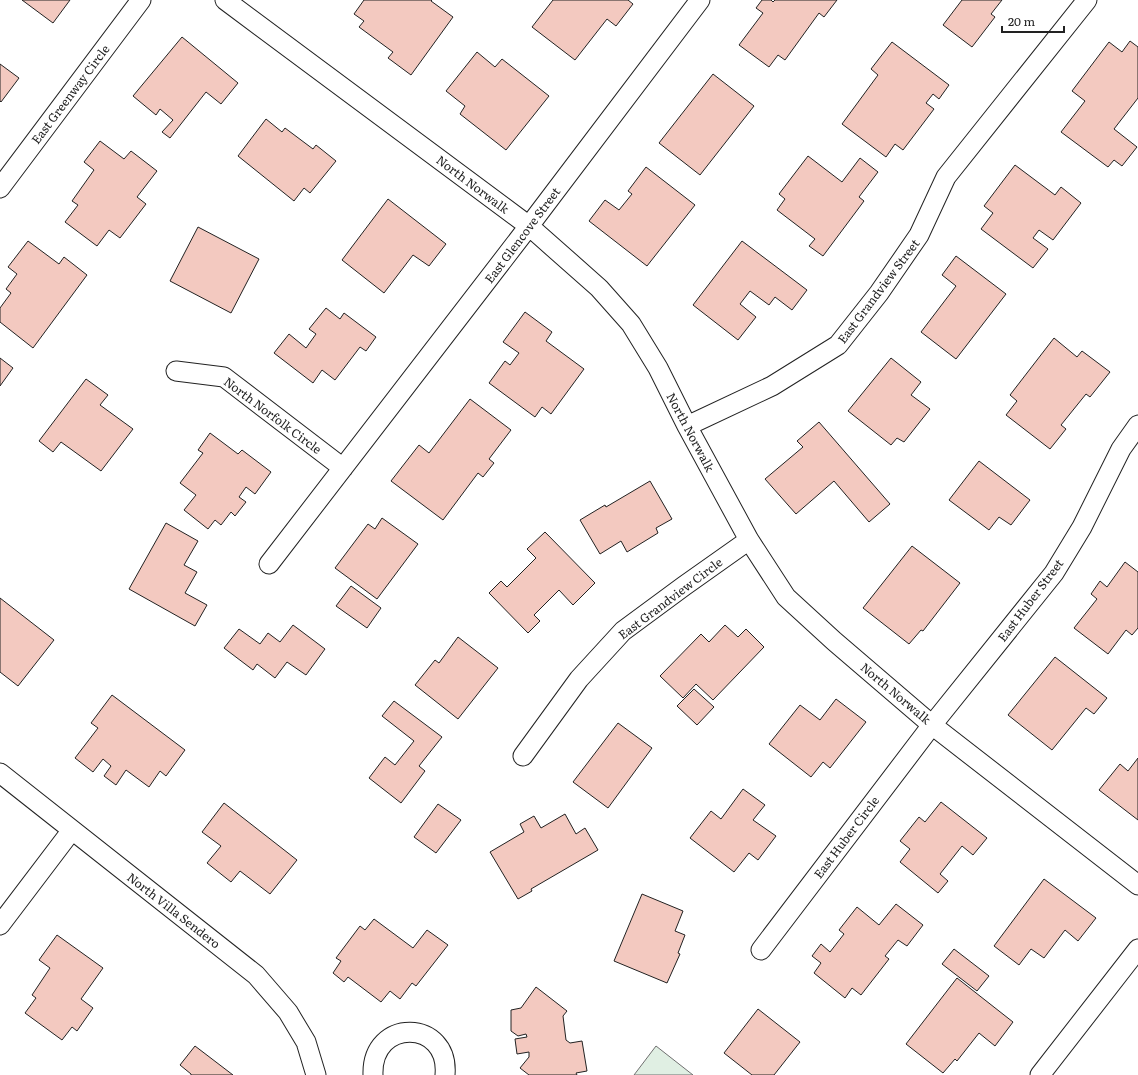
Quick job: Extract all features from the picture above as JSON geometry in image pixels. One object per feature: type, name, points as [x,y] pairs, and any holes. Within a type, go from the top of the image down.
[{"type":"street","name":"East Greenway Circle","points":[[0,188],[141,0]]},
{"type":"street","name":"North Norwalk","points":[[225,0],[529,226],[599,288],[631,324],[658,368],[687,426],[749,540],[786,598],[932,725],[1138,885]]},
{"type":"street","name":"East Glencove Street","points":[[269,564],[529,226],[700,0]]},
{"type":"street","name":"East Grandview Street","points":[[687,426],[772,386],[838,345],[879,293],[919,235],[946,177],[1087,0]]},
{"type":"street","name":"North Norfolk Circle","points":[[176,371],[224,377],[342,468]]},
{"type":"street","name":"East Huber Street","points":[[932,725],[1054,573],[1082,527],[1121,449],[1138,425]]},
{"type":"street","name":"East Grandview Circle","points":[[523,756],[579,678],[623,631],[749,540]]},
{"type":"street","name":"East Huber Circle","points":[[761,950],[932,725]]},
{"type":"street","name":"North Villa Sendero","points":[[0,773],[256,975],[288,1012],[306,1042],[316,1075]]},
{"type":"street","points":[[0,925],[72,830]]},
{"type":"street","points":[[1040,1075],[1138,949]]},
{"type":"street","points":[[373,1075],[374,1058],[383,1043],[392,1036],[404,1032],[416,1032],[427,1036],[437,1043],[445,1059],[445,1075]]},
{"type":"green space","points":[[656,1046],[693,1075],[634,1075]]},
{"type":"building","points":[[22,0],[70,0],[53,23]]},
{"type":"building","points":[[364,0],[432,0],[431,1],[453,17],[411,75],[388,58],[393,52],[359,27],[364,21],[354,14]]},
{"type":"building","points":[[553,0],[628,0],[633,4],[616,26],[607,19],[575,60],[532,27]]},
{"type":"building","points":[[762,0],[771,0],[773,2],[775,0],[837,0],[824,17],[819,13],[785,60],[778,55],[769,67],[739,45],[763,13],[756,8]]},
{"type":"building","points":[[962,0],[1002,0],[991,14],[995,17],[972,47],[943,25]]},
{"type":"building","points":[[182,37],[238,83],[221,104],[206,92],[170,138],[162,132],[173,120],[160,109],[156,115],[133,96]]},
{"type":"building","points":[[1130,41],[1138,47],[1138,98],[1114,129],[1137,147],[1122,166],[1114,160],[1108,167],[1061,132],[1085,101],[1072,91],[1109,42],[1122,52]]},
{"type":"building","points":[[892,42],[949,85],[939,99],[933,94],[926,103],[934,109],[903,150],[895,144],[886,157],[842,124],[878,75],[871,69]]},
{"type":"building","points":[[477,52],[495,67],[502,59],[549,96],[506,150],[460,114],[465,106],[446,91]]},
{"type":"building","points":[[0,64],[19,78],[1,102],[0,101]]},
{"type":"building","points":[[713,74],[754,106],[700,175],[659,143]]},
{"type":"building","points":[[266,119],[282,132],[285,128],[313,149],[316,145],[336,161],[310,193],[304,188],[294,201],[238,156]]},
{"type":"building","points":[[100,141],[124,159],[131,151],[157,171],[137,197],[146,204],[120,238],[109,230],[97,246],[65,222],[78,205],[72,201],[94,170],[84,162]]},
{"type":"building","points":[[808,156],[842,182],[860,158],[878,172],[859,197],[864,201],[823,256],[809,246],[815,239],[777,210],[785,199],[779,194]]},
{"type":"building","points":[[1015,165],[1055,195],[1061,187],[1081,203],[1053,240],[1039,230],[1033,238],[1048,249],[1033,268],[981,229],[993,213],[984,206]]},
{"type":"building","points":[[646,167],[695,205],[647,266],[589,221],[605,200],[619,210],[632,194],[628,191]]},
{"type":"building","points":[[388,199],[446,244],[429,266],[413,255],[384,293],[342,260]]},
{"type":"building","points":[[198,227],[259,259],[231,313],[170,281]]},
{"type":"building","points":[[28,241],[59,264],[64,257],[87,275],[33,348],[0,322],[0,308],[11,293],[6,289],[17,274],[8,267]]},
{"type":"building","points":[[742,241],[807,290],[792,310],[775,297],[769,305],[750,291],[740,304],[756,317],[738,340],[693,305]]},
{"type":"building","points":[[956,256],[1006,294],[956,359],[921,332],[956,286],[942,275]]},
{"type":"building","points":[[326,308],[340,319],[344,313],[376,337],[366,351],[360,347],[335,380],[322,370],[313,383],[274,353],[289,334],[306,348],[316,334],[309,329]]},
{"type":"building","points":[[525,312],[552,332],[546,341],[584,369],[551,414],[542,407],[535,417],[489,383],[505,361],[510,365],[519,353],[503,342]]},
{"type":"building","points":[[1054,338],[1077,357],[1082,351],[1110,372],[1090,397],[1086,394],[1061,425],[1066,429],[1050,449],[1006,415],[1017,401],[1010,395]]},
{"type":"building","points":[[0,358],[13,368],[0,386]]},
{"type":"building","points":[[891,358],[921,382],[911,395],[930,409],[904,442],[897,438],[891,445],[848,411]]},
{"type":"building","points":[[86,379],[108,395],[100,405],[133,429],[101,471],[61,442],[53,452],[39,441]]},
{"type":"building","points":[[470,399],[511,430],[489,459],[494,463],[483,477],[478,473],[443,520],[391,481],[419,445],[429,453]]},
{"type":"building","points":[[819,422],[890,504],[869,522],[834,481],[796,514],[765,479],[803,447],[797,441]]},
{"type":"building","points":[[210,433],[238,454],[242,450],[271,472],[255,494],[246,487],[239,497],[246,502],[235,516],[231,512],[221,525],[215,520],[208,529],[184,510],[196,495],[180,483],[203,453],[198,450]]},
{"type":"building","points":[[979,461],[1030,500],[1011,525],[999,517],[989,530],[949,500]]},
{"type":"building","points":[[650,481],[672,519],[656,528],[658,533],[627,552],[621,541],[600,554],[580,520],[605,505],[606,507]]},
{"type":"building","points":[[382,518],[418,544],[377,599],[335,568],[368,524],[375,529]]},
{"type":"building","points":[[166,523],[198,541],[184,565],[197,572],[185,593],[207,605],[195,626],[129,589]]},
{"type":"building","points":[[545,532],[595,583],[573,605],[559,590],[534,615],[540,621],[528,633],[489,593],[501,581],[507,587],[536,558],[527,549]]},
{"type":"building","points":[[912,546],[960,583],[923,631],[921,630],[909,644],[863,608]]},
{"type":"building","points":[[1125,562],[1138,572],[1138,628],[1132,635],[1126,630],[1108,654],[1074,628],[1097,599],[1091,594],[1100,581],[1107,587]]},
{"type":"building","points":[[351,586],[381,608],[367,628],[336,606]]},
{"type":"building","points":[[0,598],[54,640],[18,686],[0,672]]},
{"type":"building","points":[[293,625],[325,649],[306,675],[287,662],[275,678],[257,664],[253,670],[224,648],[239,629],[260,644],[268,633],[280,642]]},
{"type":"building","points":[[725,625],[738,637],[746,629],[764,647],[713,700],[696,684],[683,698],[660,676],[701,634],[709,642]]},
{"type":"building","points":[[458,637],[498,668],[458,719],[415,685],[435,660],[439,663]]},
{"type":"building","points":[[1055,657],[1107,698],[1094,714],[1086,708],[1052,750],[1008,715]]},
{"type":"building","points":[[694,689],[714,707],[697,725],[677,706]]},
{"type":"building","points":[[112,695],[185,750],[166,776],[160,771],[149,787],[126,770],[116,785],[104,776],[111,766],[103,759],[93,772],[75,758],[98,728],[91,723]]},
{"type":"building","points":[[836,699],[866,722],[830,768],[823,762],[811,777],[769,744],[800,705],[820,720]]},
{"type":"building","points":[[394,701],[442,737],[419,766],[425,771],[401,803],[369,778],[385,757],[395,765],[414,741],[382,716]]},
{"type":"building","points":[[618,723],[652,748],[608,808],[573,782]]},
{"type":"building","points":[[1138,758],[1138,820],[1099,790],[1120,764],[1128,771]]},
{"type":"building","points":[[743,789],[765,805],[753,820],[776,836],[758,860],[749,853],[734,872],[690,838],[711,811],[721,819]]},
{"type":"building","points":[[941,802],[987,838],[973,855],[962,846],[940,874],[948,881],[938,893],[900,862],[910,849],[900,841],[919,817],[925,822]]},
{"type":"building","points":[[224,803],[297,860],[270,894],[240,871],[231,882],[207,863],[221,846],[202,832]]},
{"type":"building","points":[[438,804],[461,820],[436,853],[414,837]]},
{"type":"building","points":[[565,814],[576,834],[585,828],[598,850],[531,889],[532,891],[518,899],[490,852],[524,832],[520,824],[534,816],[541,828]]},
{"type":"building","points":[[1044,879],[1096,918],[1078,941],[1065,930],[1044,958],[1031,949],[1019,965],[994,946]]},
{"type":"building","points":[[642,894],[683,911],[675,931],[685,935],[678,953],[680,954],[667,983],[614,961]]},
{"type":"building","points":[[896,904],[923,925],[907,946],[898,940],[885,956],[889,959],[861,995],[852,988],[845,998],[814,973],[821,963],[812,956],[821,944],[830,952],[844,934],[839,930],[857,907],[879,925]]},
{"type":"building","points":[[374,919],[413,948],[427,930],[448,945],[416,986],[412,983],[400,999],[390,991],[381,1002],[348,977],[344,982],[333,973],[341,961],[336,958],[360,926],[365,930]]},
{"type":"building","points":[[57,935],[103,968],[81,999],[93,1008],[77,1031],[72,1027],[62,1040],[25,1013],[36,998],[32,995],[50,968],[39,960]]},
{"type":"building","points":[[954,949],[989,976],[977,991],[942,964]]},
{"type":"building","points":[[957,978],[1013,1022],[995,1046],[979,1033],[957,1061],[955,1059],[943,1073],[906,1044]]},
{"type":"building","points":[[536,987],[567,1011],[563,1016],[566,1040],[570,1043],[582,1041],[587,1071],[576,1073],[577,1075],[529,1075],[520,1068],[529,1057],[529,1052],[517,1054],[515,1039],[527,1037],[526,1034],[518,1036],[511,1031],[511,1010],[521,1008]]},
{"type":"building","points":[[758,1009],[800,1042],[774,1075],[752,1075],[724,1053]]},
{"type":"building","points":[[195,1046],[233,1075],[191,1075],[180,1065]]}]
